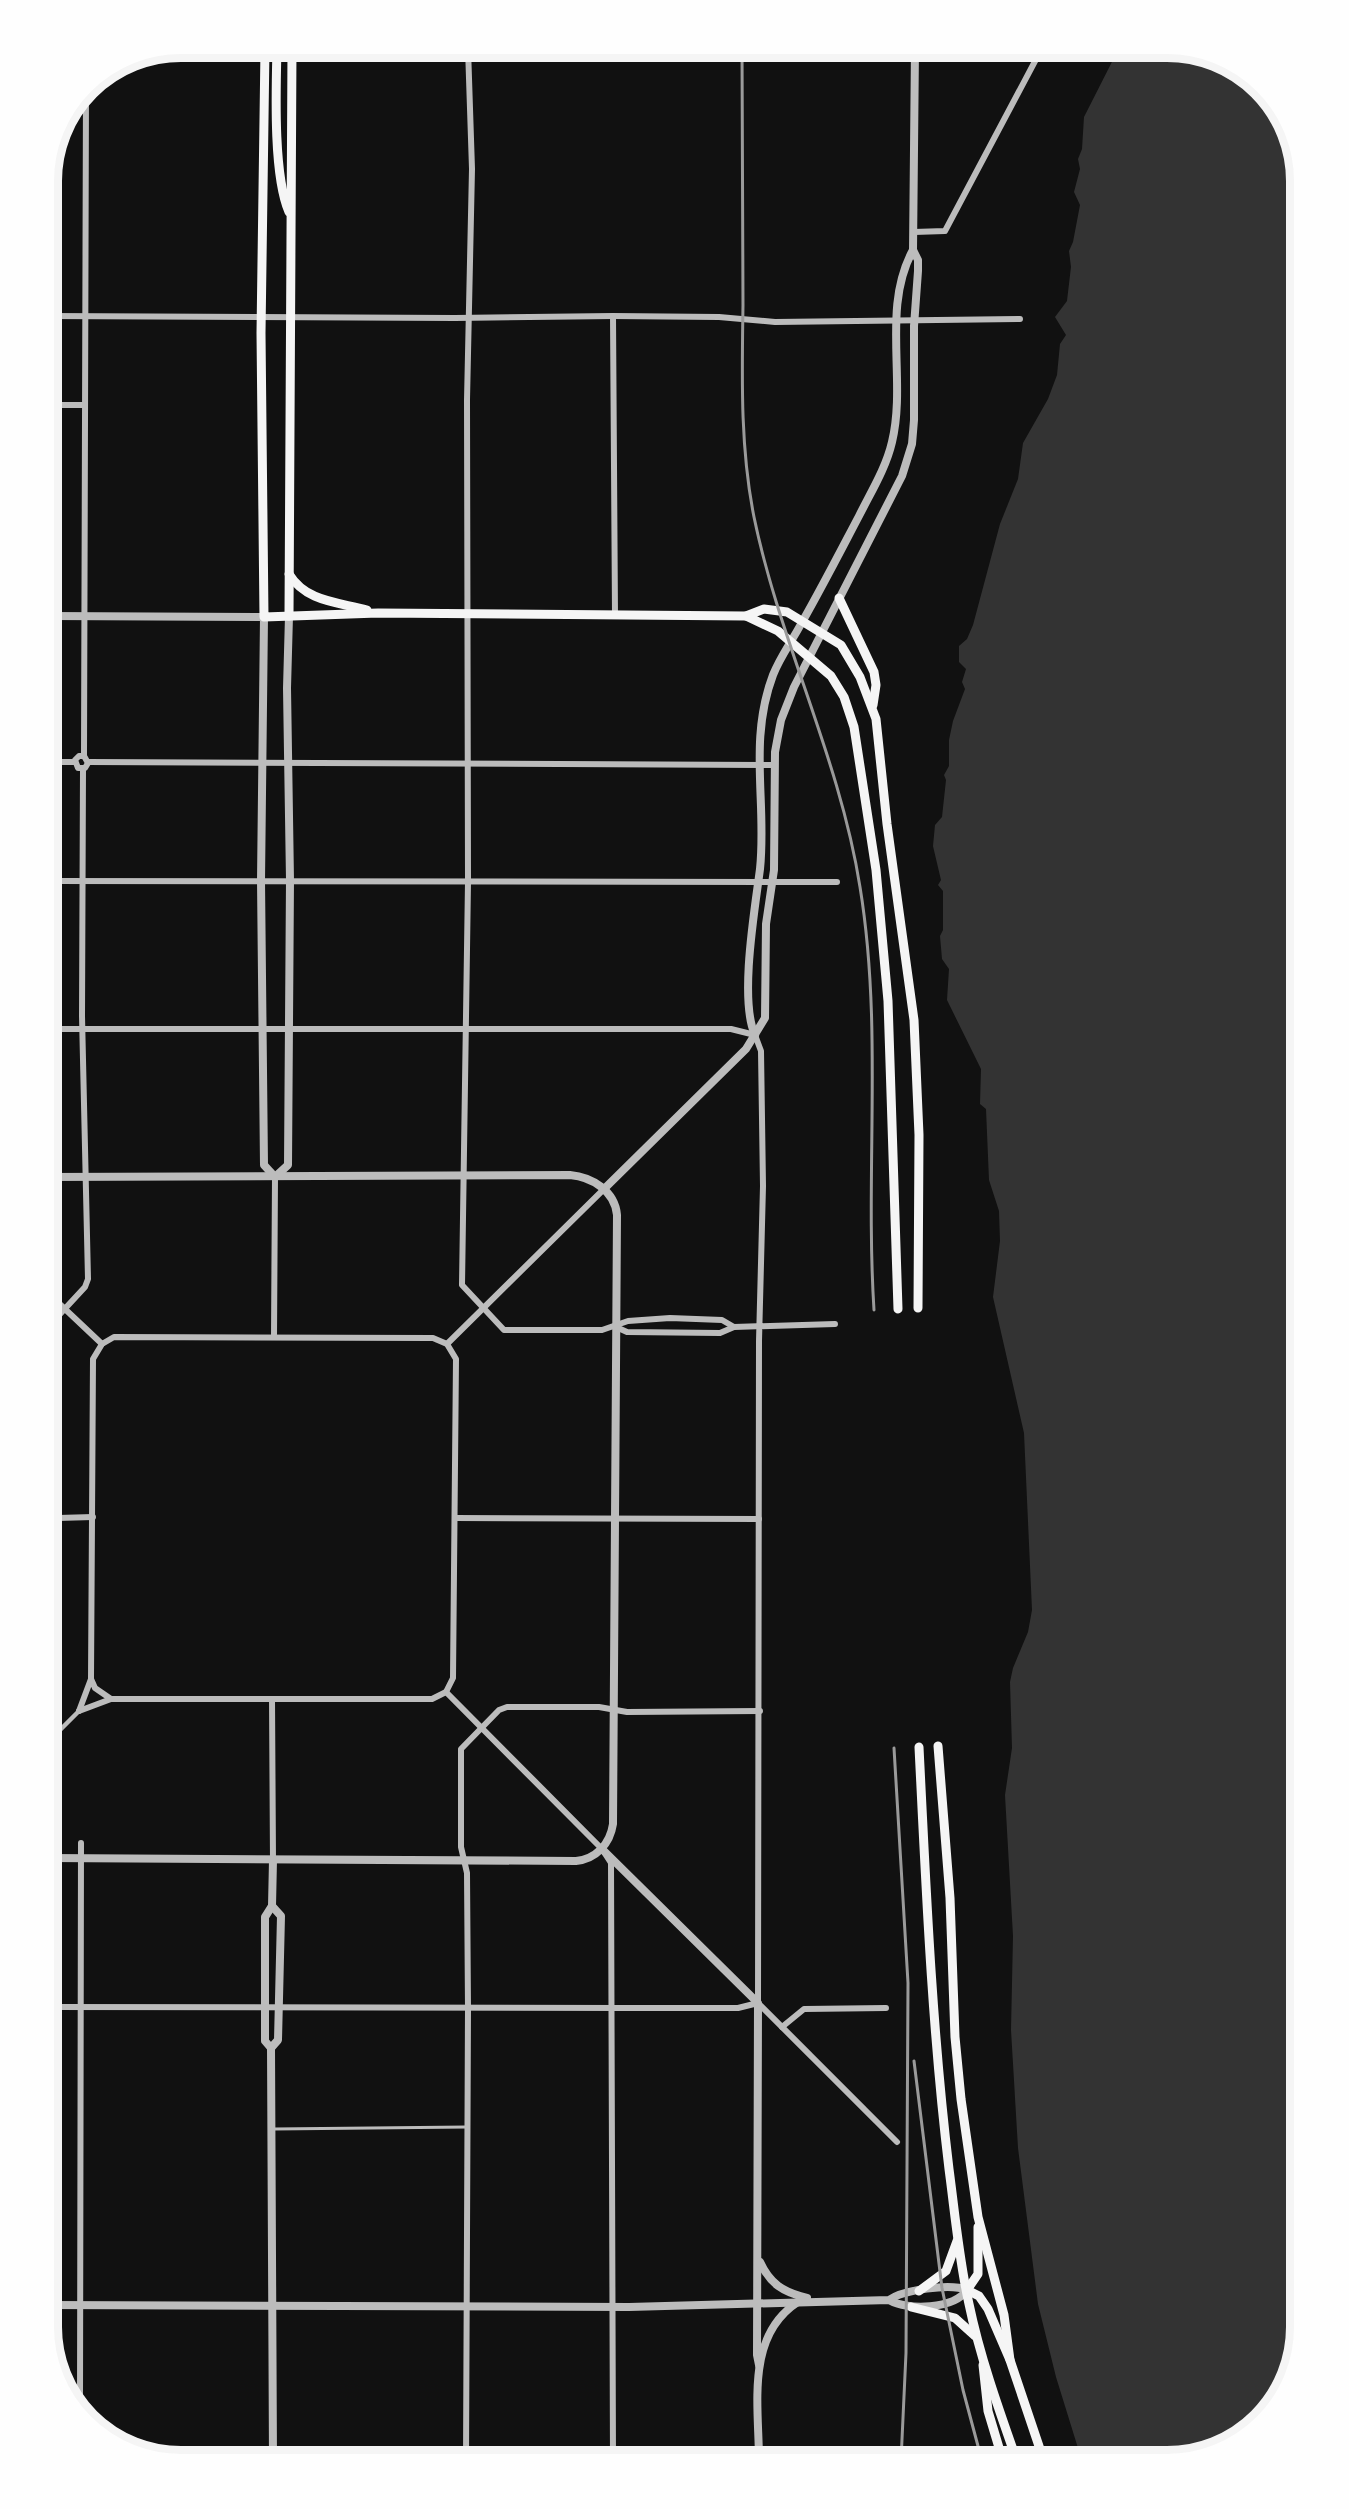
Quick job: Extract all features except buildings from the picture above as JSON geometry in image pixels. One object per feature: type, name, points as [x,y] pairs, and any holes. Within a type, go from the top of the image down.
[{"type":"main road","points":[[264,58],[261,316],[264,617],[378,612],[467,615],[746,616],[767,609],[786,612],[822,631],[848,653],[872,707],[878,730],[886,824],[914,1020],[919,1135],[918,1308]]},
{"type":"main road","points":[[277,58],[280,171],[283,197],[291,217]]},
{"type":"main road","points":[[289,616],[292,58]]},
{"type":"main road","points":[[289,573],[298,586],[317,597],[378,612]]},
{"type":"main road","points":[[839,598],[874,672],[876,685],[872,707]]},
{"type":"main road","points":[[746,616],[778,632],[834,679],[849,710],[861,765],[874,860],[888,1001],[898,1309]]},
{"type":"main road","points":[[938,1746],[952,1918],[955,2037],[978,2217],[1001,2306],[1010,2360]]},
{"type":"main road","points":[[919,1747],[924,1878],[940,2098],[958,2237],[978,2340],[1013,2450]]},
{"type":"main road","points":[[967,2290],[978,2274],[978,2217]]},
{"type":"main road","points":[[919,2291],[946,2271],[958,2237]]},
{"type":"main road","points":[[967,2290],[984,2301],[1010,2360],[1040,2450]]},
{"type":"main road","points":[[911,2307],[954,2318],[967,2326],[978,2340]]},
{"type":"main road","points":[[984,2360],[982,2375],[988,2411],[1000,2450]]},
{"type":"street","points":[[468,58],[472,169],[468,317],[468,882],[462,1286],[504,1330],[602,1330],[628,1321],[688,1318],[722,1320],[734,1327]]},
{"type":"street","points":[[759,2450],[759,1326],[763,1186],[761,1051],[754,1035],[749,1013],[751,924],[760,867],[758,765],[767,695],[777,666],[876,483],[889,451],[897,408],[896,319],[904,271],[913,250],[915,59]]},
{"type":"street","points":[[914,232],[945,231],[1036,59]]},
{"type":"street","points":[[58,1316],[85,1287],[88,1279],[82,1029],[83,769],[86,759],[84,616],[86,104]]},
{"type":"street","points":[[447,1344],[746,1049],[764,1022],[766,924],[772,882],[777,736],[782,714],[808,659],[907,466],[913,432],[918,260],[913,250]]},
{"type":"street","points":[[59,316],[613,316],[719,317],[775,322],[915,318],[1020,319]]},
{"type":"street","points":[[613,316],[615,615]]},
{"type":"street","points":[[59,405],[84,405]]},
{"type":"street","points":[[59,615],[264,617],[262,1030],[264,1165],[275,1177],[274,1336]]},
{"type":"street","points":[[275,1177],[288,1165],[290,880],[287,688],[289,616]]},
{"type":"street","points":[[74,762],[77,757],[288,763],[775,765]]},
{"type":"street","points":[[59,762],[74,762]]},
{"type":"street","points":[[74,762],[78,768],[83,769]]},
{"type":"street","points":[[59,881],[837,882]]},
{"type":"street","points":[[59,1029],[731,1029],[754,1035]]},
{"type":"street","points":[[58,1858],[576,1861],[589,1858],[602,1849],[608,1841],[613,1824],[617,1210],[604,1189],[594,1181],[577,1176],[59,1177]]},
{"type":"street","points":[[58,1303],[102,1344]]},
{"type":"street","points":[[616,1327],[627,1332],[720,1333],[734,1327],[835,1324]]},
{"type":"street","points":[[58,1732],[79,1711],[91,1679],[93,1359],[102,1344],[114,1337],[274,1336],[433,1338],[447,1344],[456,1359],[453,1678],[446,1692],[432,1699],[111,1699],[79,1711]]},
{"type":"street","points":[[58,1518],[93,1517]]},
{"type":"street","points":[[455,1518],[759,1519]]},
{"type":"street","points":[[91,1679],[96,1688],[111,1699]]},
{"type":"street","points":[[446,1692],[897,2142]]},
{"type":"street","points":[[272,1699],[273,1860],[272,1906],[266,1917],[265,2041],[271,2048],[273,2129],[273,2450]]},
{"type":"street","points":[[466,2450],[468,2009],[464,1860],[461,1847],[461,1752],[499,1710],[507,1707],[627,1712],[760,1711]]},
{"type":"street","points":[[80,2396],[78,2304],[81,1843]]},
{"type":"street","points":[[602,1849],[611,1863],[613,2450]]},
{"type":"street","points":[[271,2048],[278,2040],[281,1916],[272,1906]]},
{"type":"street","points":[[58,2007],[265,2009],[738,2008],[758,2003]]},
{"type":"street","points":[[782,2027],[804,2008],[886,2008]]},
{"type":"street","points":[[758,2257],[768,2278],[777,2287],[793,2295],[817,2300]]},
{"type":"street","points":[[889,2301],[899,2293],[954,2287],[967,2290]]},
{"type":"street","points":[[58,2304],[613,2306],[817,2300],[889,2301],[899,2306],[911,2307],[957,2300],[967,2290]]},
{"type":"street","points":[[759,2365],[772,2326],[783,2312],[800,2301]]},
{"type":"lane","points":[[273,2129],[467,2127]]},
{"type":"shaded area","points":[[1113,59],[1175,59],[1207,65],[1236,79],[1265,107],[1284,142],[1290,182],[1290,2327],[1288,2351],[1278,2382],[1270,2396],[1254,2414],[1229,2434],[1214,2441],[1191,2448],[1167,2450],[1079,2450],[1056,2377],[1038,2304],[1018,2148],[1011,2030],[1013,1936],[1005,1795],[1012,1748],[1010,1682],[1013,1668],[1028,1632],[1032,1610],[1024,1433],[993,1297],[1000,1241],[999,1211],[989,1180],[986,1109],[980,1104],[981,1069],[947,1000],[949,969],[942,959],[940,936],[943,930],[943,891],[938,885],[941,880],[933,846],[935,825],[942,817],[946,780],[944,775],[949,766],[949,740],[953,721],[965,689],[962,682],[966,669],[959,662],[959,646],[967,639],[973,625],[1000,524],[1018,479],[1023,443],[1048,399],[1057,375],[1060,344],[1066,335],[1055,317],[1067,301],[1071,267],[1069,251],[1080,205],[1074,192],[1080,169],[1078,159],[1082,149],[1084,117]]},
{"type":"railway","points":[[742,59],[742,385],[746,464],[749,491],[765,564],[839,793],[860,887],[871,992],[871,1204],[874,1310]]},
{"type":"railway","points":[[894,1748],[908,1983],[906,2353],[902,2450]]},
{"type":"railway","points":[[914,2061],[942,2288],[963,2390],[979,2450]]}]
